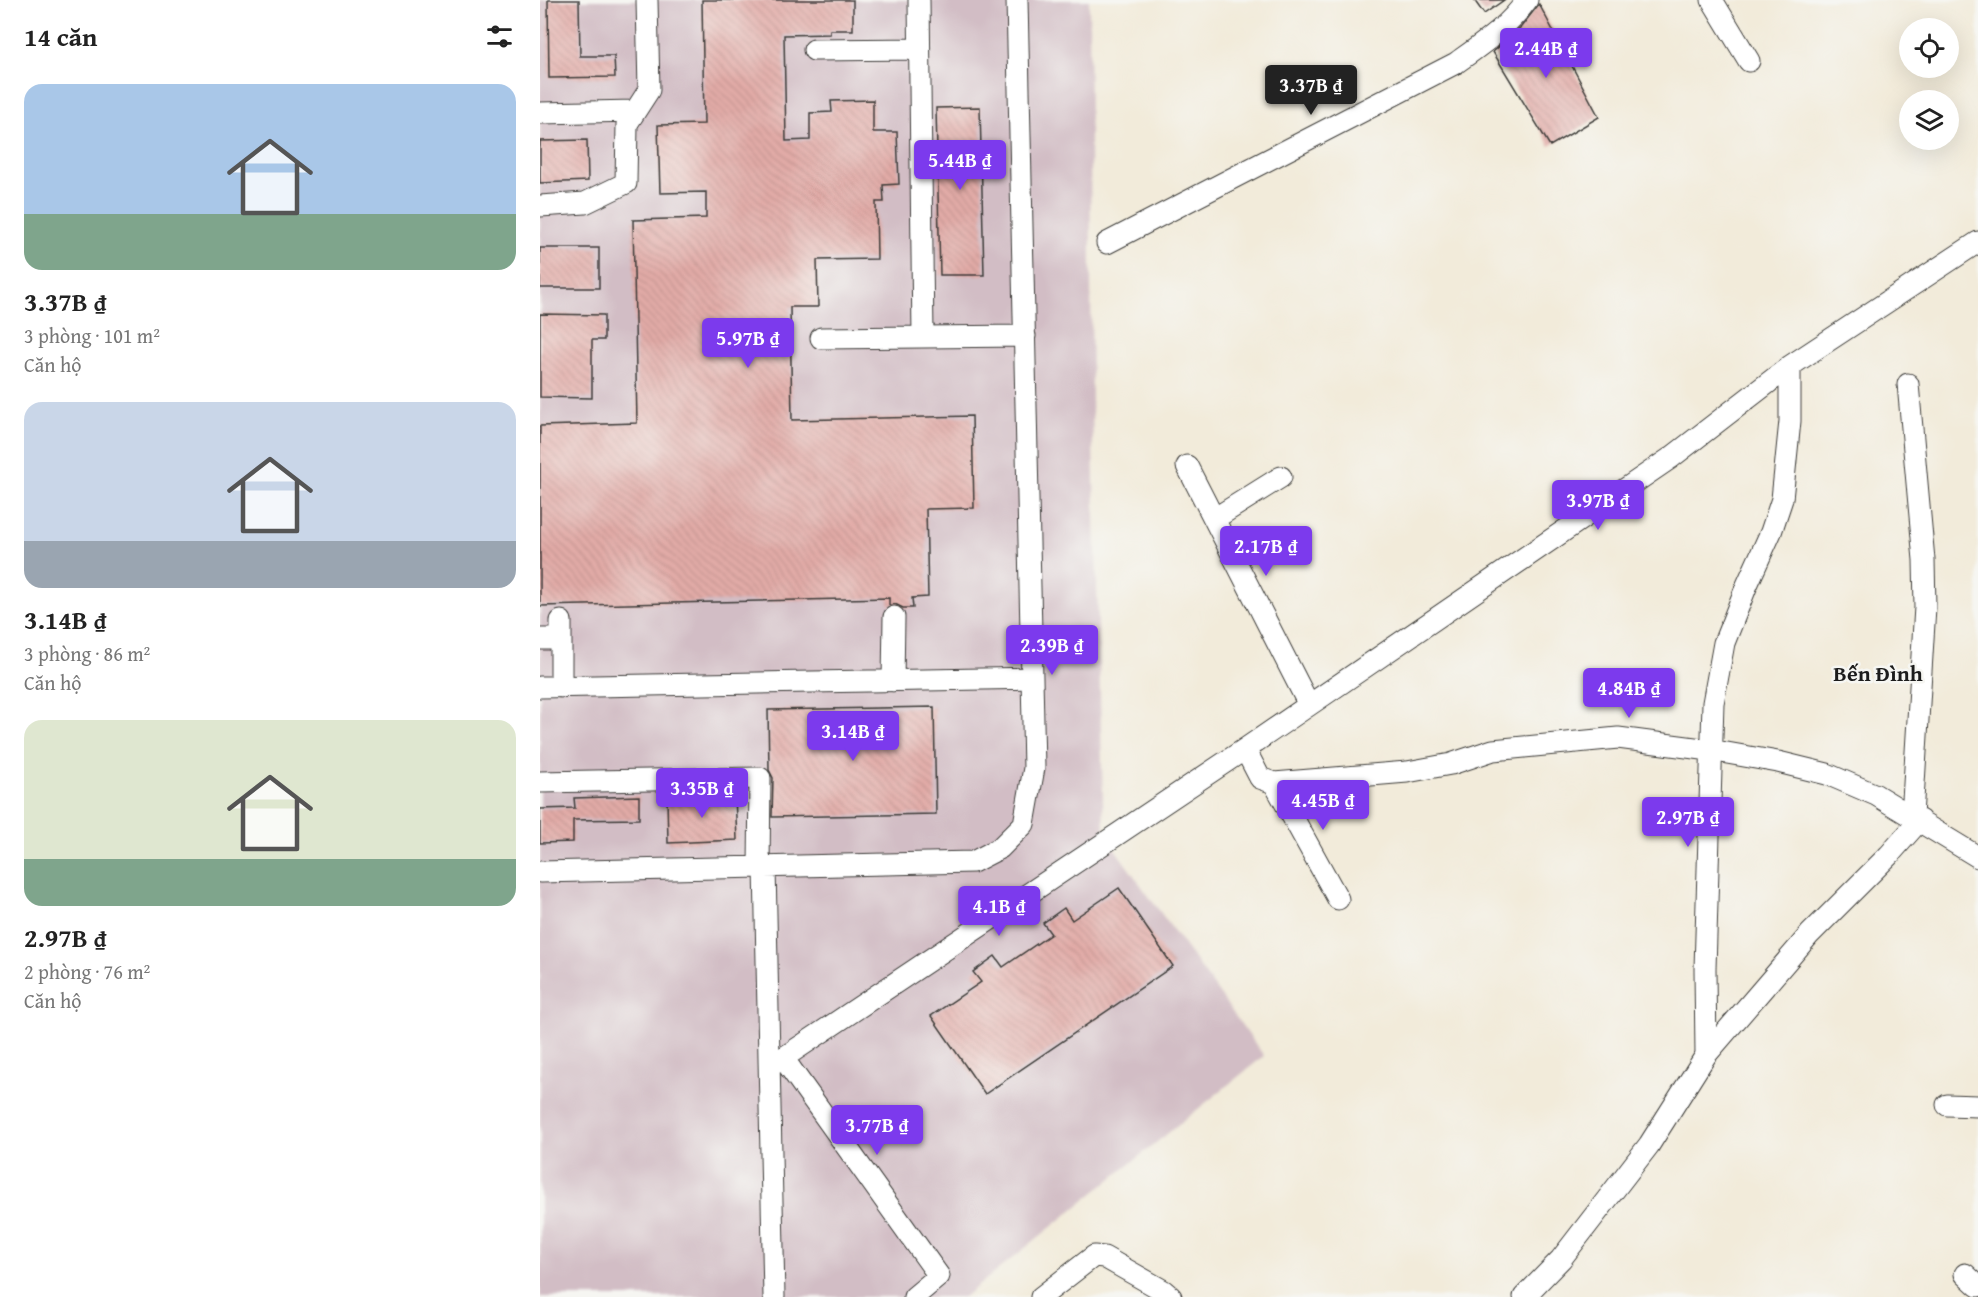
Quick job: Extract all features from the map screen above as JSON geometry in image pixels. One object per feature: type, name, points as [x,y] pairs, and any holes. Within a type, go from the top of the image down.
[{"type":"street","points":[[540,206],[585,203],[626,183],[627,124],[649,90],[647,0]]},
{"type":"street","points":[[919,0],[923,337]]},
{"type":"street","points":[[540,872],[973,862],[1000,848],[1024,824],[1034,768],[1017,0]]},
{"type":"street","points":[[1107,243],[1456,63],[1492,38],[1527,0]]},
{"type":"street","points":[[1712,0],[1749,61]]},
{"type":"street","points":[[814,50],[919,50]]},
{"type":"street","points":[[540,113],[635,111]]},
{"type":"street","points":[[914,1297],[939,1276],[783,1058],[1245,749],[1672,457],[1790,366],[1978,242]]},
{"type":"street","points":[[821,338],[1025,336]]},
{"type":"street","points":[[1706,1055],[1705,969],[1713,703],[1724,643],[1747,585],[1772,532],[1782,499],[1790,420],[1790,366]]},
{"type":"street","points":[[1524,1297],[1561,1259],[1602,1209],[1649,1145],[1706,1055],[1810,934],[1889,855],[1916,818],[1925,584],[1908,384]]},
{"type":"street","points":[[1187,466],[1309,705]]},
{"type":"street","points":[[1214,519],[1281,477]]},
{"type":"street","points":[[893,681],[894,617]]},
{"type":"street","points":[[554,633],[561,687]]},
{"type":"street","points":[[540,687],[1032,678]]},
{"type":"street","points":[[1245,749],[1260,778],[1274,783],[1407,772],[1451,764],[1493,750],[1608,738],[1710,750],[1778,762],[1827,774],[1876,795],[1978,856]]},
{"type":"street","points":[[540,782],[760,778],[774,1297]]},
{"type":"street","points":[[1274,783],[1338,898]]},
{"type":"street","points":[[1947,1105],[1978,1106]]},
{"type":"street","points":[[1041,1297],[1094,1256],[1104,1257],[1171,1297]]},
{"type":"shaded area","points":[[540,0],[1089,0],[1092,408],[1104,834],[1264,1056],[964,1297],[540,1297]]},
{"type":"building","points":[[548,0],[579,0],[580,56],[614,56],[615,77],[549,78]]},
{"type":"building","points":[[702,0],[853,0],[853,30],[830,30],[830,34],[784,35],[786,141],[810,140],[810,113],[832,112],[831,101],[873,100],[873,132],[897,132],[899,184],[883,185],[884,202],[876,202],[877,259],[817,260],[818,307],[790,307],[792,420],[972,416],[974,508],[926,509],[928,597],[912,598],[913,608],[889,605],[889,598],[540,606],[540,426],[637,423],[633,220],[706,218],[706,192],[660,193],[658,125],[704,124]]},
{"type":"building","points":[[1474,0],[1504,0],[1484,14]]},
{"type":"building","points":[[1539,4],[1599,117],[1550,146],[1493,52],[1521,27]]},
{"type":"building","points":[[980,107],[984,275],[940,275],[936,108]]},
{"type":"building","points":[[587,140],[588,181],[540,183],[540,141]]},
{"type":"building","points":[[540,248],[599,248],[599,288],[540,288]]},
{"type":"building","points":[[540,314],[604,315],[604,340],[592,340],[592,398],[540,397]]},
{"type":"building","points":[[934,707],[936,814],[772,817],[773,778],[769,770],[768,710]]},
{"type":"building","points":[[639,796],[639,819],[573,820],[573,842],[540,843],[540,809],[575,808],[574,798]]},
{"type":"building","points":[[735,796],[737,840],[668,843],[667,798]]},
{"type":"building","points":[[1119,888],[1173,966],[985,1094],[931,1016],[981,982],[973,972],[995,956],[1003,967],[1051,934],[1043,923],[1064,908],[1072,920]]},
{"type":"district","name":"Bến Đình","points":[[1878,673]]}]
